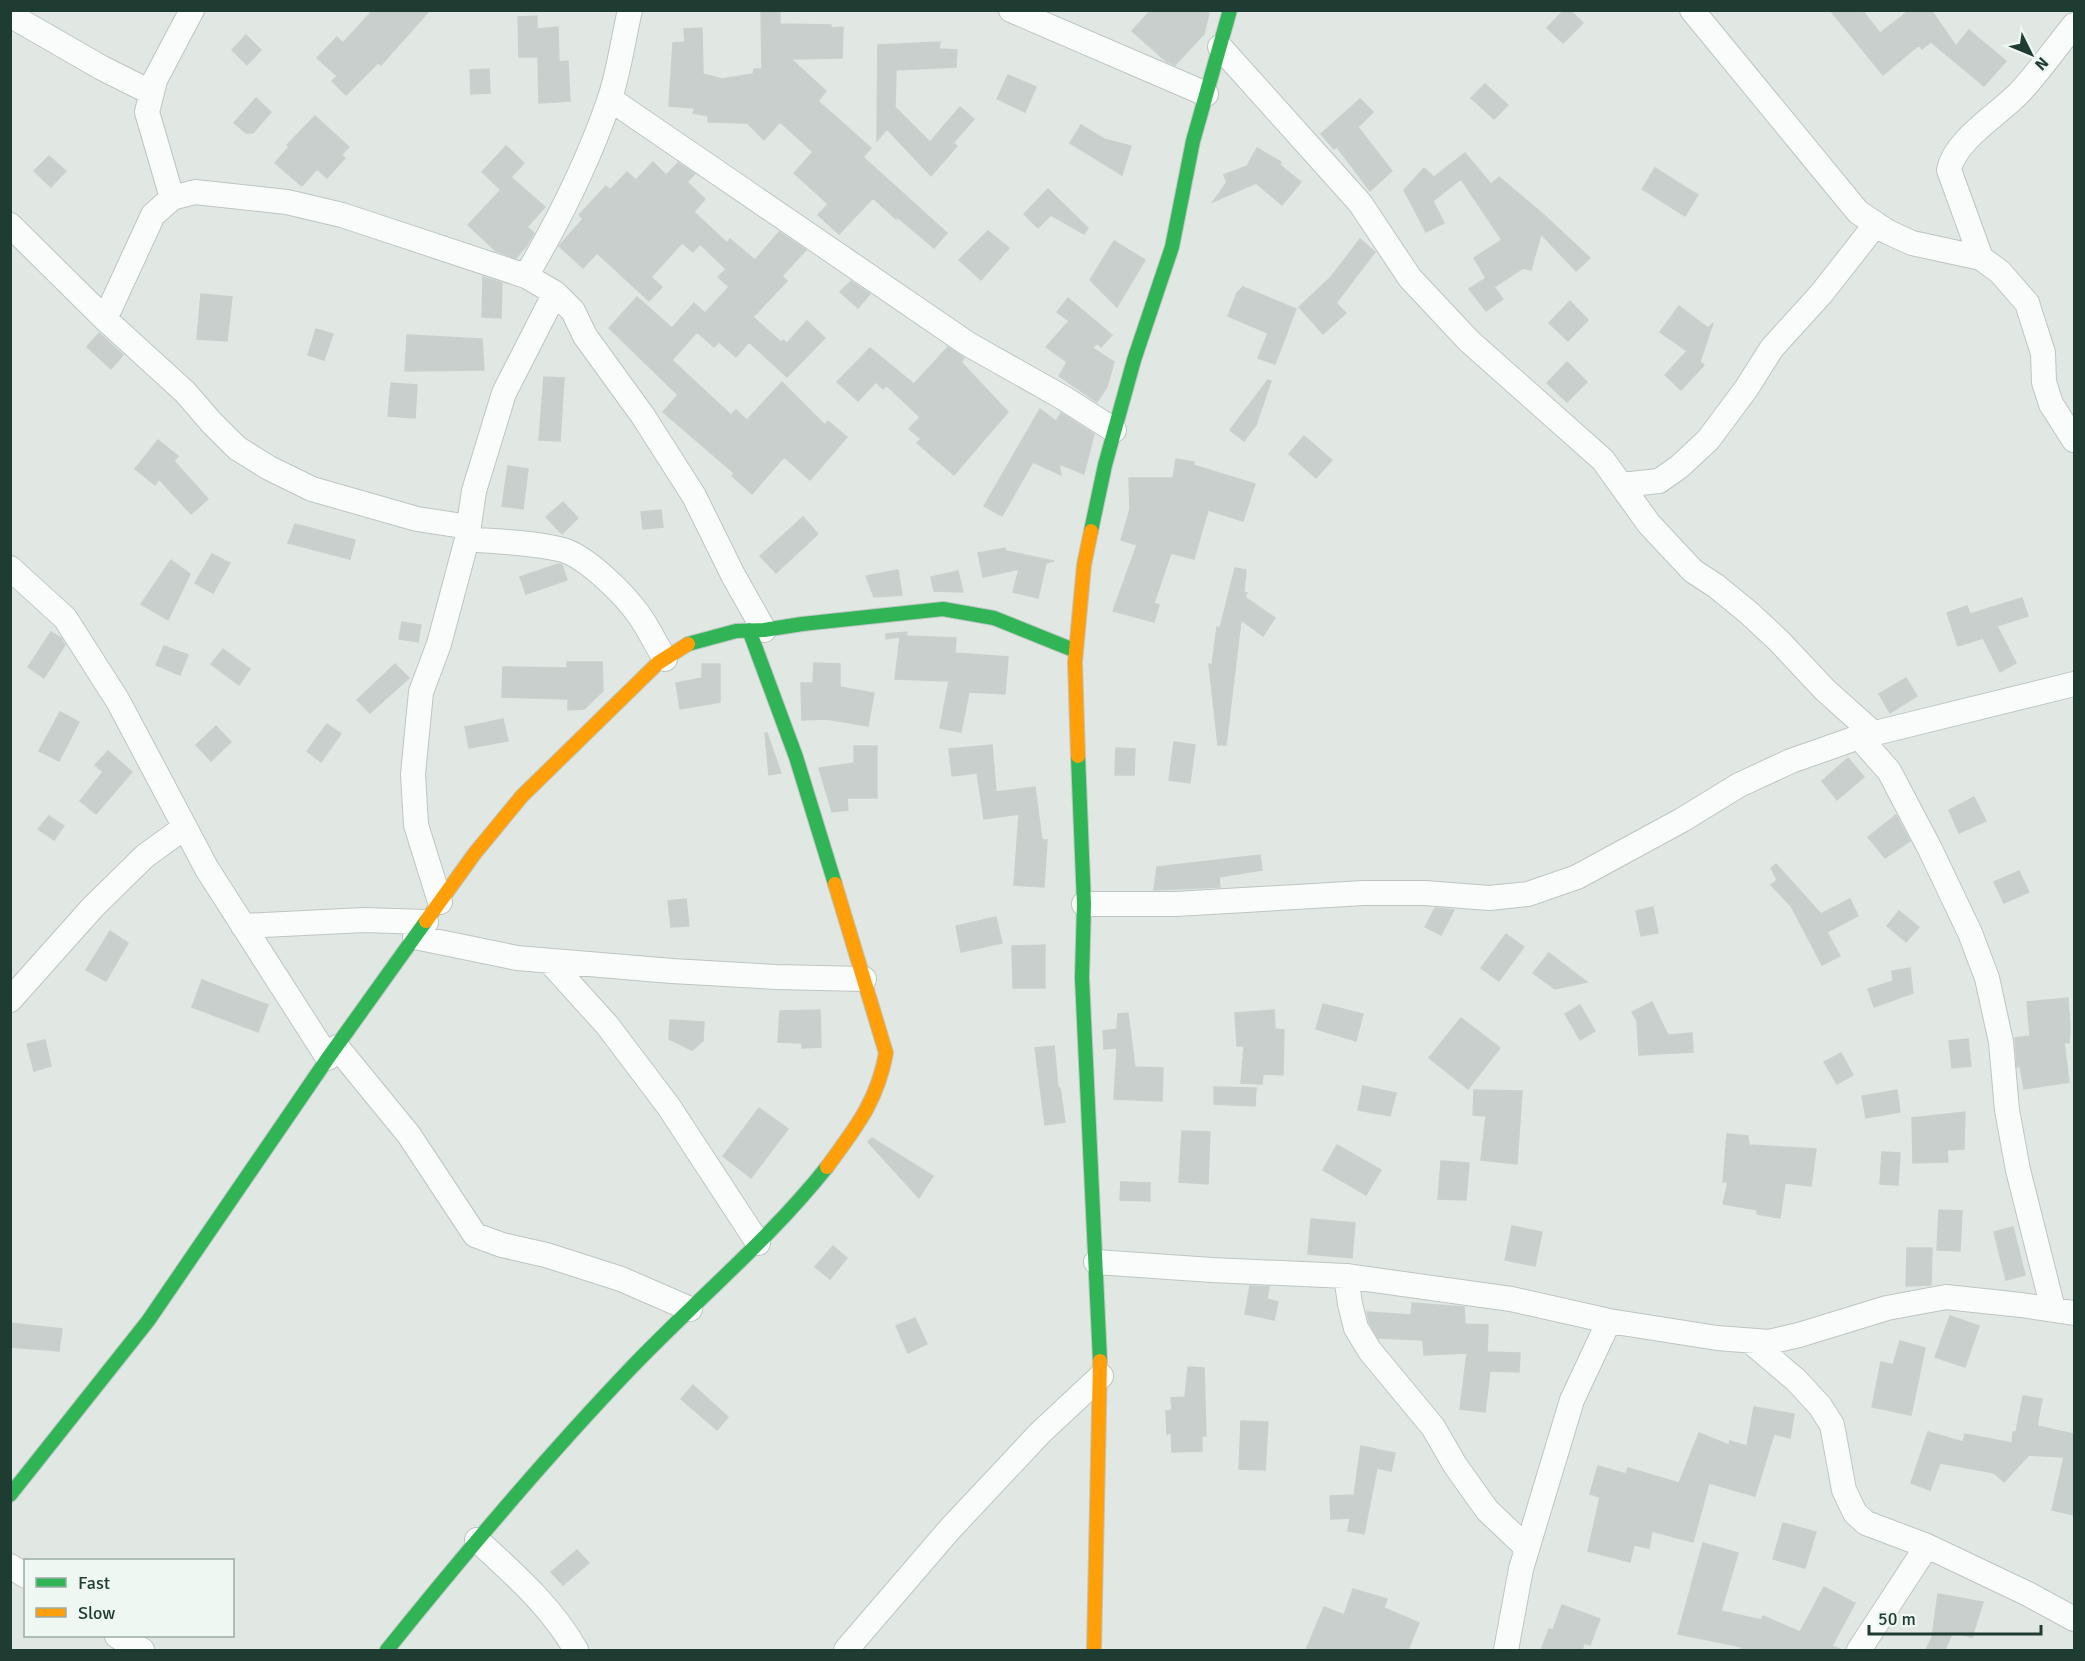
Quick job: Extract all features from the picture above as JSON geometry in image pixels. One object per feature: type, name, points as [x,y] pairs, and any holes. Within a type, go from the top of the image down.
[{"type":"street","points":[[172,198],[147,112],[155,80],[192,10]]},
{"type":"street","points":[[526,276],[556,225],[581,172],[609,99],[630,10]]},
{"type":"street","points":[[1011,10],[1206,94]]},
{"type":"street","points":[[1094,1650],[1101,1376],[1082,978],[1084,904],[1076,651],[1084,565],[1104,465],[1134,360],[1172,247],[1193,141],[1230,10]]},
{"type":"street","points":[[1692,10],[1858,212],[1888,232],[1912,243],[1982,258],[2000,272],[2027,303],[2043,353],[2044,382],[2050,404],[2074,440]]},
{"type":"street","points":[[10,15],[102,68],[152,93]]},
{"type":"street","points":[[1982,258],[1949,170],[1951,160],[1969,138],[2020,92],[2074,25]]},
{"type":"street","points":[[1096,1262],[1346,1276],[1511,1299],[1609,1321],[1717,1338],[1769,1342],[1887,1308],[1946,1298],[2064,1311],[2018,1170],[2007,1110],[2001,1042],[1987,978],[1970,933],[1930,849],[1889,771],[1866,735],[1779,640],[1716,586],[1693,571],[1649,524],[1603,460],[1469,341],[1410,278],[1360,203],[1220,47]]},
{"type":"street","points":[[609,99],[959,338],[1114,430]]},
{"type":"street","points":[[105,319],[153,215],[172,198],[195,192],[287,202],[342,215],[526,276],[555,293],[573,311],[585,336],[643,416],[694,496],[733,575],[756,630],[886,1053],[879,1085],[865,1113],[815,1185],[631,1367],[518,1491],[387,1650]]},
{"type":"street","points":[[1621,485],[1659,481],[1679,467],[1708,440],[1746,389],[1772,348],[1821,294],[1876,224]]},
{"type":"street","points":[[10,225],[105,319],[185,392],[237,448],[269,468],[312,489],[468,533],[565,550],[587,562],[639,614],[665,659]]},
{"type":"street","points":[[440,902],[416,825],[413,774],[421,692],[439,644],[468,533],[474,491],[504,393],[555,293]]},
{"type":"street","points":[[10,568],[65,618],[118,701],[207,869],[243,926],[332,1053],[409,1135],[475,1235],[621,1279],[690,1310]]},
{"type":"street","points":[[10,1495],[148,1321],[332,1053],[475,853],[522,796],[602,716],[665,659],[690,643],[736,631],[942,609],[994,618],[1076,651]]},
{"type":"street","points":[[1084,904],[1176,904],[1364,893],[1425,893],[1489,898],[1528,894],[1577,877],[1682,820],[1739,785],[1791,761],[1866,735],[2074,684]]},
{"type":"street","points":[[12,997],[93,907],[145,856],[185,826]]},
{"type":"street","points":[[243,926],[364,920],[420,929],[517,958],[764,976],[864,979]]},
{"type":"street","points":[[549,961],[607,1025],[669,1107],[758,1243]]},
{"type":"street","points":[[1346,1276],[1356,1328],[1370,1351],[1433,1427],[1455,1465],[1487,1510],[1527,1548]]},
{"type":"street","points":[[1506,1650],[1521,1569],[1572,1400],[1609,1321]]},
{"type":"street","points":[[1750,1341],[1796,1380],[1820,1406],[1832,1425],[1844,1490],[1855,1513],[1866,1523],[1927,1545],[2074,1619]]},
{"type":"street","points":[[846,1650],[950,1529],[1040,1433],[1101,1376]]},
{"type":"street","points":[[477,1540],[536,1595],[566,1632],[576,1650]]},
{"type":"street","points":[[1859,1650],[1927,1545]]},
{"type":"street","points":[[10,1566],[24,1575]]},
{"type":"street","points":[[120,1637],[142,1650]]},
{"type":"building","points":[[373,10],[430,10],[381,65],[378,63],[346,95],[332,81],[337,76],[317,58],[337,37],[343,43]]},
{"type":"building","points":[[761,10],[780,10],[780,24],[843,27],[842,58],[791,59],[826,91],[818,101],[871,148],[863,157],[947,233],[934,248],[873,198],[839,234],[818,215],[828,204],[794,173],[813,152],[780,122],[764,140],[747,123],[708,122],[708,116],[693,113],[695,108],[669,106],[673,43],[685,42],[684,29],[702,28],[703,74],[722,79],[753,74],[754,69],[762,69]]},
{"type":"building","points":[[1151,10],[1206,10],[1209,14],[1204,34],[1175,65],[1166,61],[1132,31]]},
{"type":"building","points":[[1564,10],[1570,10],[1583,23],[1563,43],[1547,28]]},
{"type":"building","points":[[1830,10],[1862,10],[1880,33],[1910,10],[1931,10],[1956,46],[1969,30],[2006,61],[1984,86],[1931,42],[1922,49],[1919,45],[1883,75]]},
{"type":"building","points":[[537,16],[537,29],[558,27],[559,62],[568,61],[570,101],[539,103],[538,57],[519,57],[518,17]]},
{"type":"building","points":[[246,35],[261,50],[247,65],[232,50]]},
{"type":"building","points":[[940,42],[939,49],[957,50],[956,67],[896,70],[895,107],[930,142],[960,107],[974,119],[953,143],[957,146],[931,176],[887,129],[877,141],[878,45]]},
{"type":"building","points":[[489,69],[490,93],[471,94],[470,70]]},
{"type":"building","points":[[1008,75],[1036,87],[1025,112],[997,99]]},
{"type":"building","points":[[1485,84],[1508,105],[1494,119],[1471,98]]},
{"type":"building","points":[[256,98],[271,112],[253,133],[246,133],[234,123]]},
{"type":"building","points":[[1360,99],[1373,112],[1358,127],[1392,171],[1370,191],[1337,147],[1334,149],[1321,134]]},
{"type":"building","points":[[315,116],[349,147],[341,155],[345,158],[327,178],[317,169],[302,186],[275,163],[289,147],[287,145]]},
{"type":"building","points":[[1081,125],[1104,139],[1131,146],[1122,175],[1070,143]]},
{"type":"building","points":[[506,146],[524,163],[500,189],[482,172]]},
{"type":"building","points":[[1257,148],[1281,162],[1280,165],[1301,182],[1282,205],[1256,183],[1213,202],[1227,182],[1224,175],[1247,166]]},
{"type":"building","points":[[1465,153],[1491,184],[1499,177],[1590,258],[1576,271],[1541,234],[1531,270],[1523,268],[1494,287],[1503,299],[1486,311],[1469,289],[1486,278],[1474,258],[1502,240],[1461,179],[1433,201],[1444,223],[1426,232],[1404,190],[1424,168],[1434,177]]},
{"type":"building","points":[[49,156],[66,171],[51,187],[34,171]]},
{"type":"building","points":[[653,162],[666,175],[678,163],[695,174],[687,182],[705,199],[694,212],[727,243],[730,239],[755,260],[779,232],[806,250],[782,276],[787,281],[753,317],[781,342],[783,340],[787,343],[807,321],[825,338],[787,377],[749,342],[736,357],[719,342],[714,347],[697,332],[672,360],[731,415],[736,410],[747,420],[782,382],[825,425],[828,421],[847,437],[810,480],[784,457],[752,494],[732,476],[734,473],[663,412],[678,395],[609,328],[637,297],[672,328],[694,303],[705,313],[729,287],[718,277],[726,269],[700,244],[693,252],[682,243],[651,277],[662,287],[649,301],[597,253],[583,268],[559,246],[583,219],[579,215],[606,186],[610,190],[627,172],[636,180]]},
{"type":"building","points":[[1655,168],[1698,195],[1685,216],[1642,189]]},
{"type":"building","points":[[512,178],[545,207],[527,227],[534,233],[516,258],[496,251],[468,225]]},
{"type":"building","points":[[1048,189],[1088,228],[1084,234],[1051,215],[1038,228],[1024,214]]},
{"type":"building","points":[[988,231],[1009,248],[981,280],[959,260]]},
{"type":"building","points":[[1360,239],[1375,252],[1336,303],[1346,313],[1323,334],[1299,307],[1331,277]]},
{"type":"building","points":[[1114,241],[1145,260],[1117,307],[1090,280]]},
{"type":"building","points":[[483,277],[502,283],[501,318],[482,317]]},
{"type":"building","points":[[851,281],[870,294],[858,308],[840,292]]},
{"type":"building","points":[[1243,287],[1296,309],[1275,364],[1258,358],[1268,333],[1228,316],[1237,293]]},
{"type":"building","points":[[201,294],[232,297],[227,341],[197,339]]},
{"type":"building","points":[[1068,298],[1112,335],[1101,347],[1097,343],[1093,348],[1114,362],[1107,387],[1097,402],[1059,376],[1067,362],[1046,347],[1069,321],[1057,312]]},
{"type":"building","points":[[1570,301],[1588,320],[1568,341],[1549,323]]},
{"type":"building","points":[[1679,306],[1708,328],[1713,323],[1700,362],[1704,365],[1681,390],[1665,375],[1687,351],[1660,332]]},
{"type":"building","points":[[316,329],[333,334],[324,360],[308,355]]},
{"type":"building","points":[[99,333],[123,355],[111,369],[87,347]]},
{"type":"building","points":[[407,335],[482,339],[484,370],[405,371]]},
{"type":"building","points":[[948,347],[964,358],[961,362],[1008,412],[954,475],[917,443],[921,439],[909,429],[920,417],[886,385],[883,389],[876,382],[858,401],[837,382],[870,348],[914,384]]},
{"type":"building","points":[[1567,362],[1587,382],[1567,402],[1547,383]]},
{"type":"building","points":[[544,377],[564,378],[560,441],[539,440]]},
{"type":"building","points":[[1268,380],[1271,381],[1256,425],[1244,441],[1230,430]]},
{"type":"building","points":[[391,383],[417,385],[415,418],[388,416]]},
{"type":"building","points":[[1040,409],[1056,421],[1061,413],[1094,434],[1084,474],[1059,464],[1061,475],[1033,462],[1002,516],[984,506]]},
{"type":"building","points":[[1304,436],[1332,460],[1316,478],[1289,454]]},
{"type":"building","points":[[158,440],[178,456],[174,461],[208,499],[191,514],[159,479],[155,485],[135,469]]},
{"type":"building","points":[[1176,459],[1194,462],[1193,465],[1255,484],[1243,521],[1208,510],[1194,559],[1171,553],[1154,603],[1159,605],[1154,622],[1113,611],[1137,545],[1121,540],[1130,509],[1129,478],[1173,478]]},
{"type":"building","points":[[508,466],[528,469],[523,509],[502,506]]},
{"type":"building","points":[[563,502],[578,518],[562,534],[546,517]]},
{"type":"building","points":[[661,510],[663,527],[643,529],[641,512]]},
{"type":"building","points":[[803,517],[818,534],[776,573],[760,556]]},
{"type":"building","points":[[295,524],[355,540],[350,559],[288,543]]},
{"type":"building","points":[[1005,548],[1006,551],[1054,561],[1046,563],[1038,598],[1013,592],[1019,569],[983,577],[978,553]]},
{"type":"building","points":[[212,554],[230,563],[213,593],[195,583]]},
{"type":"building","points":[[171,560],[190,574],[168,620],[141,604]]},
{"type":"building","points":[[558,564],[562,565],[567,580],[526,594],[520,577]]},
{"type":"building","points":[[1235,568],[1246,570],[1244,592],[1247,593],[1245,597],[1275,618],[1263,636],[1241,620],[1226,745],[1218,745],[1209,664],[1212,665],[1217,627],[1220,628]]},
{"type":"building","points":[[898,570],[902,595],[874,597],[866,576]]},
{"type":"building","points":[[958,571],[963,592],[934,591],[931,577]]},
{"type":"building","points":[[2022,598],[2028,616],[1997,626],[2016,663],[2000,672],[1983,638],[1958,646],[1947,613],[1967,606],[1970,614]]},
{"type":"building","points":[[402,622],[421,625],[418,642],[399,639]]},
{"type":"building","points":[[51,632],[61,638],[65,645],[44,678],[28,667]]},
{"type":"building","points":[[907,632],[907,636],[956,638],[955,653],[1008,657],[1005,694],[969,692],[961,732],[940,728],[949,681],[895,679],[900,637],[886,639],[886,634]]},
{"type":"building","points":[[164,646],[188,655],[180,675],[156,665]]},
{"type":"building","points":[[223,649],[250,669],[239,685],[211,664]]},
{"type":"building","points":[[567,662],[602,662],[603,691],[584,709],[568,710],[568,699],[502,697],[503,667],[567,668]]},
{"type":"building","points":[[814,663],[840,664],[840,687],[874,693],[868,726],[826,719],[802,720],[801,683],[813,683]]},
{"type":"building","points":[[395,664],[409,678],[370,713],[357,700]]},
{"type":"building","points":[[702,664],[720,664],[720,702],[680,709],[676,683],[702,678]]},
{"type":"building","points":[[1906,678],[1917,696],[1890,713],[1879,694]]},
{"type":"building","points":[[60,712],[79,722],[59,761],[39,751]]},
{"type":"building","points":[[503,719],[508,741],[469,748],[465,727]]},
{"type":"building","points":[[327,724],[341,734],[321,762],[307,751]]},
{"type":"building","points":[[216,726],[231,742],[211,761],[196,745]]},
{"type":"building","points":[[765,733],[767,733],[781,773],[769,775]]},
{"type":"building","points":[[1174,742],[1195,745],[1190,783],[1169,780]]},
{"type":"building","points":[[992,745],[996,792],[1035,787],[1042,840],[1047,840],[1044,887],[1014,885],[1019,814],[984,819],[977,773],[952,776],[949,749]]},
{"type":"building","points":[[854,746],[877,746],[877,798],[847,798],[848,810],[832,812],[819,768],[854,763]]},
{"type":"building","points":[[1116,748],[1135,749],[1134,775],[1115,775]]},
{"type":"building","points":[[108,751],[132,772],[96,814],[80,801],[103,772],[95,765]]},
{"type":"building","points":[[1848,758],[1864,777],[1837,800],[1822,781]]},
{"type":"building","points":[[1974,797],[1986,821],[1959,833],[1949,810]]},
{"type":"building","points":[[1896,815],[1910,841],[1885,858],[1868,837]]},
{"type":"building","points":[[49,816],[64,826],[54,840],[38,829]]},
{"type":"building","points":[[1260,855],[1262,870],[1219,877],[1220,887],[1154,890],[1157,867]]},
{"type":"building","points":[[1776,864],[1821,914],[1850,899],[1858,916],[1827,932],[1840,956],[1822,965],[1791,906],[1771,885],[1777,880],[1771,868]]},
{"type":"building","points":[[2019,871],[2029,892],[2004,903],[1994,882]]},
{"type":"building","points":[[686,899],[689,926],[671,927],[668,901]]},
{"type":"building","points":[[1653,907],[1658,933],[1641,936],[1636,911]]},
{"type":"building","points":[[1435,908],[1454,910],[1441,935],[1425,927]]},
{"type":"building","points":[[1899,911],[1919,927],[1906,942],[1887,926]]},
{"type":"building","points":[[996,917],[1002,943],[961,952],[956,926]]},
{"type":"building","points":[[110,931],[128,943],[106,981],[86,970]]},
{"type":"building","points":[[1506,934],[1524,947],[1499,981],[1481,968]]},
{"type":"building","points":[[1045,945],[1045,988],[1013,988],[1012,946]]},
{"type":"building","points":[[1549,953],[1587,982],[1555,989],[1533,973]]},
{"type":"building","points":[[1910,968],[1913,993],[1874,1007],[1868,989],[1893,981],[1892,971]]},
{"type":"building","points":[[202,980],[268,1005],[258,1032],[192,1007]]},
{"type":"building","points":[[2068,998],[2069,1043],[2064,1042],[2069,1082],[2024,1089],[2020,1066],[2017,1067],[2015,1038],[2030,1036],[2027,1002]]},
{"type":"building","points":[[1652,1002],[1668,1035],[1692,1033],[1693,1052],[1639,1055],[1637,1021],[1632,1012]]},
{"type":"building","points":[[1323,1004],[1363,1014],[1356,1041],[1316,1029]]},
{"type":"building","points":[[1580,1005],[1595,1031],[1580,1040],[1565,1014]]},
{"type":"building","points":[[820,1010],[821,1047],[802,1048],[802,1043],[778,1042],[780,1011]]},
{"type":"building","points":[[1274,1010],[1275,1029],[1284,1030],[1283,1075],[1263,1074],[1262,1084],[1241,1083],[1244,1046],[1237,1046],[1235,1013]]},
{"type":"building","points":[[1128,1013],[1135,1067],[1163,1068],[1162,1101],[1114,1099],[1117,1048],[1104,1049],[1103,1031],[1117,1029],[1118,1014]]},
{"type":"building","points":[[1461,1018],[1500,1048],[1468,1089],[1429,1058]]},
{"type":"building","points":[[670,1020],[704,1022],[703,1041],[692,1050],[669,1039]]},
{"type":"building","points":[[1968,1039],[1971,1066],[1952,1068],[1949,1041]]},
{"type":"building","points":[[45,1040],[51,1066],[34,1071],[27,1044]]},
{"type":"building","points":[[1054,1046],[1058,1088],[1060,1088],[1065,1122],[1045,1125],[1035,1048]]},
{"type":"building","points":[[1841,1053],[1853,1075],[1837,1084],[1824,1062]]},
{"type":"building","points":[[1363,1086],[1396,1093],[1390,1116],[1358,1110]]},
{"type":"building","points":[[1214,1087],[1256,1088],[1255,1106],[1214,1104]]},
{"type":"building","points":[[1474,1090],[1522,1091],[1517,1164],[1481,1160],[1486,1116],[1473,1115]]},
{"type":"building","points":[[1897,1090],[1900,1112],[1866,1118],[1862,1096]]},
{"type":"building","points":[[759,1108],[788,1129],[751,1178],[723,1156]]},
{"type":"building","points":[[1965,1112],[1964,1149],[1947,1150],[1948,1162],[1913,1163],[1912,1118]]},
{"type":"building","points":[[1182,1131],[1210,1132],[1208,1184],[1179,1182]]},
{"type":"building","points":[[1727,1134],[1748,1136],[1749,1145],[1816,1149],[1811,1186],[1785,1183],[1780,1218],[1757,1214],[1757,1210],[1723,1204],[1728,1182],[1723,1182]]},
{"type":"building","points":[[872,1138],[933,1176],[919,1198],[868,1142]]},
{"type":"building","points":[[1337,1145],[1381,1170],[1366,1195],[1323,1170]]},
{"type":"building","points":[[1882,1152],[1900,1153],[1898,1185],[1880,1184]]},
{"type":"building","points":[[1441,1161],[1469,1163],[1466,1200],[1438,1199]]},
{"type":"building","points":[[1121,1182],[1150,1183],[1150,1201],[1120,1200]]},
{"type":"building","points":[[1939,1210],[1962,1211],[1960,1251],[1937,1250]]},
{"type":"building","points":[[1311,1219],[1355,1223],[1352,1258],[1308,1254]]},
{"type":"building","points":[[1512,1226],[1542,1232],[1535,1266],[1505,1260]]},
{"type":"building","points":[[2013,1227],[2025,1275],[2006,1280],[1994,1232]]},
{"type":"building","points":[[833,1246],[847,1258],[830,1279],[815,1267]]},
{"type":"building","points":[[1907,1248],[1932,1248],[1931,1285],[1906,1286]]},
{"type":"building","points":[[1250,1286],[1269,1287],[1267,1299],[1278,1302],[1274,1320],[1245,1314]]},
{"type":"building","points":[[1412,1303],[1464,1307],[1465,1324],[1488,1325],[1487,1352],[1520,1353],[1519,1372],[1490,1371],[1485,1412],[1460,1409],[1467,1353],[1424,1355],[1423,1340],[1378,1338],[1369,1322],[1367,1312],[1411,1315]]},
{"type":"building","points":[[1950,1316],[1979,1326],[1965,1367],[1935,1357]]},
{"type":"building","points":[[915,1318],[927,1344],[908,1353],[896,1326]]},
{"type":"building","points":[[10,1323],[62,1329],[59,1351],[10,1347]]},
{"type":"building","points":[[1900,1341],[1925,1348],[1911,1415],[1872,1407],[1881,1362],[1893,1365]]},
{"type":"building","points":[[1188,1367],[1204,1368],[1206,1436],[1202,1436],[1202,1451],[1172,1452],[1171,1433],[1167,1434],[1166,1411],[1172,1410],[1171,1398],[1185,1397]]},
{"type":"building","points":[[693,1385],[728,1417],[717,1430],[681,1399]]},
{"type":"building","points":[[2023,1396],[2042,1399],[2037,1426],[2074,1434],[2074,1515],[2052,1510],[2064,1457],[2029,1455],[2004,1482],[1994,1473],[1940,1463],[1930,1490],[1911,1483],[1928,1432],[1963,1442],[1965,1434],[2012,1443]]},
{"type":"building","points":[[1754,1407],[1794,1414],[1790,1438],[1774,1434],[1755,1496],[1709,1483],[1693,1542],[1652,1531],[1649,1548],[1634,1545],[1630,1562],[1588,1551],[1600,1497],[1590,1494],[1598,1466],[1626,1474],[1628,1468],[1679,1483],[1699,1433],[1729,1445],[1730,1441],[1747,1446]]},
{"type":"building","points":[[1241,1421],[1268,1422],[1265,1470],[1239,1469]]},
{"type":"building","points":[[1361,1446],[1395,1453],[1391,1471],[1377,1468],[1364,1534],[1348,1531],[1350,1518],[1331,1519],[1330,1496],[1354,1495]]},
{"type":"building","points":[[1783,1523],[1816,1532],[1805,1568],[1773,1559]]},
{"type":"building","points":[[1703,1543],[1738,1553],[1721,1611],[1761,1620],[1763,1616],[1800,1632],[1824,1587],[1855,1603],[1832,1646],[1842,1650],[1740,1650],[1742,1647],[1678,1634]]},
{"type":"building","points":[[577,1550],[589,1563],[563,1585],[551,1572]]},
{"type":"building","points":[[1353,1589],[1387,1599],[1384,1608],[1419,1623],[1408,1650],[1306,1650],[1324,1607],[1344,1615]]},
{"type":"building","points":[[1938,1594],[1983,1602],[1972,1637],[1953,1632],[1945,1650],[1926,1650],[1932,1637]]},
{"type":"building","points":[[1562,1605],[1600,1619],[1590,1645],[1584,1643],[1582,1650],[1541,1650],[1549,1629],[1553,1630]]},
{"type":"traffic: fast","points":[[1091,531],[1105,465],[1134,360],[1172,247],[1193,141],[1230,10]]},
{"type":"traffic: fast","points":[[688,644],[736,631],[764,630],[943,609],[994,618],[1076,651]]},
{"type":"traffic: fast","points":[[749,630],[796,757],[835,884]]},
{"type":"traffic: fast","points":[[1078,756],[1084,904],[1082,978],[1100,1361]]},
{"type":"traffic: fast","points":[[10,1495],[148,1321],[328,1058],[426,921]]},
{"type":"traffic: fast","points":[[387,1650],[568,1436],[631,1368],[781,1220],[827,1167]]},
{"type":"traffic: slow","points":[[1078,756],[1075,662],[1084,565],[1091,531]]},
{"type":"traffic: slow","points":[[426,921],[475,853],[522,796],[658,663],[688,644]]},
{"type":"traffic: slow","points":[[827,1167],[871,1100],[886,1053],[835,884]]},
{"type":"traffic: slow","points":[[1094,1650],[1100,1361]]}]
